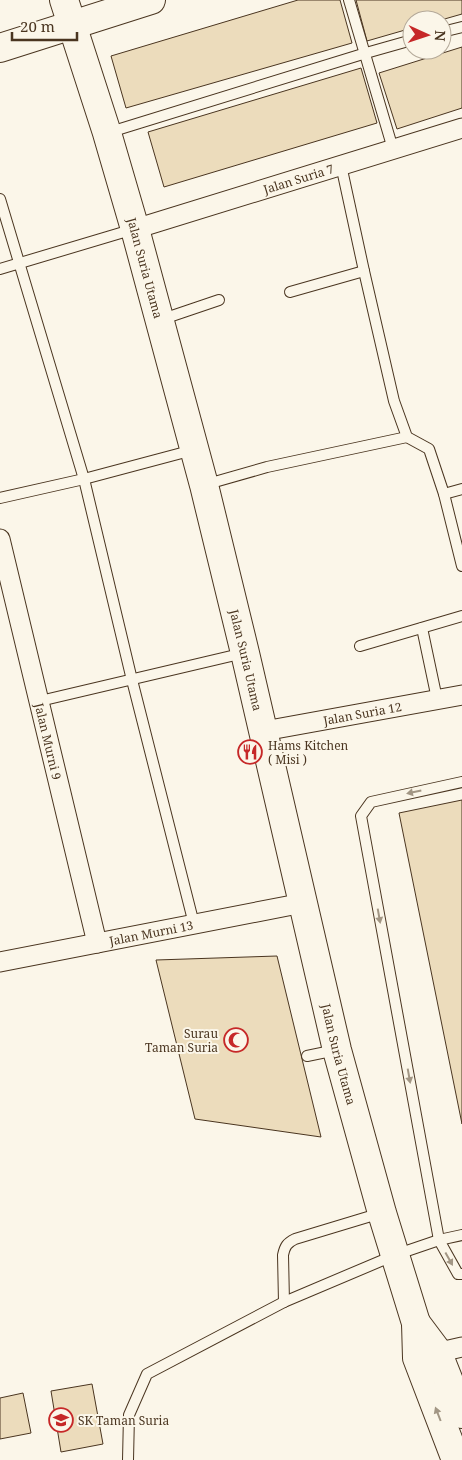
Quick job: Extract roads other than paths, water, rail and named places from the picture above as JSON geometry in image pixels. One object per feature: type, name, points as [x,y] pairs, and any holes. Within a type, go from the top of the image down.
[{"type":"main road","name":"Jalan Suria Utama","points":[[64,0],[107,133],[135,229],[204,485],[264,731],[337,1050],[382,1213],[416,1323],[439,1352],[462,1414]]},
{"type":"main road","points":[[0,48],[151,0]]},
{"type":"main road","name":"Jalan Suria Utama","points":[[439,1352],[456,1460]]},
{"type":"street","name":"Jalan Suria 7","points":[[135,229],[462,128]]},
{"type":"street","name":"Jalan Murni 9","points":[[0,539],[97,943]]},
{"type":"street","name":"Jalan Suria 12","points":[[264,731],[462,695]]},
{"type":"street","name":"Jalan Murni 13","points":[[0,959],[97,943],[303,903]]},
{"type":"lane","points":[[349,0],[393,149]]},
{"type":"lane","points":[[107,133],[402,43]]},
{"type":"lane","points":[[341,165],[394,401],[407,437]]},
{"type":"lane","points":[[0,199],[84,479],[132,680],[194,924]]},
{"type":"lane","points":[[0,269],[135,229]]},
{"type":"lane","points":[[290,292],[364,271]]},
{"type":"lane","points":[[159,320],[219,300]]},
{"type":"lane","points":[[204,485],[267,466],[407,437],[429,449],[444,494],[462,566]]},
{"type":"lane","points":[[0,498],[84,479],[194,450]]},
{"type":"lane","points":[[444,494],[462,490]]},
{"type":"lane","points":[[360,646],[462,616]]},
{"type":"lane","points":[[422,628],[437,700]]},
{"type":"lane","points":[[40,701],[245,653]]},
{"type":"lane","points":[[462,782],[371,802],[361,816],[439,1240],[458,1274],[462,1274]]},
{"type":"lane","points":[[307,1056],[337,1050]]},
{"type":"lane","points":[[284,1302],[283,1254],[288,1242],[382,1213]]},
{"type":"lane","points":[[128,1460],[129,1415],[147,1374],[284,1302],[395,1255],[439,1240],[462,1236]]},
{"type":"place","name":"Hams Kitchen ( Misi )","points":[[250,752]]},
{"type":"place","name":"Surau Taman Suria","points":[[236,1040]]},
{"type":"place","name":"SK Taman Suria","points":[[61,1420]]}]
